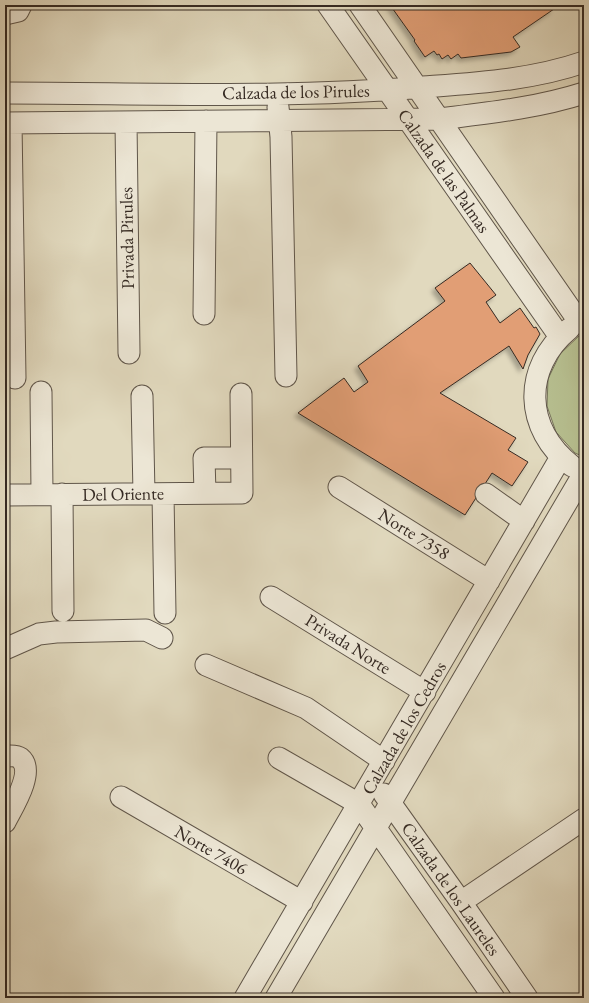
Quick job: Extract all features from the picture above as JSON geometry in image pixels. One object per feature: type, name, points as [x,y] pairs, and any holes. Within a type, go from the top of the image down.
[{"type":"street","points":[[5,14],[18,11],[21,5]]},
{"type":"street","name":"Calzada de las Palmas","points":[[328,5],[560,337]]},
{"type":"street","name":"Calzada de las Palmas","points":[[360,5],[582,322]]},
{"type":"street","name":"Calzada de los Pirules","points":[[5,93],[276,94],[388,90],[492,82],[562,70],[584,62]]},
{"type":"street","name":"Calzada de los Pirules","points":[[8,123],[440,119],[502,111],[563,100],[584,93]]},
{"type":"street","points":[[276,94],[281,137],[286,376]]},
{"type":"street","points":[[204,314],[206,121]]},
{"type":"street","name":"Privada Pirules","points":[[126,122],[129,353]]},
{"type":"street","points":[[8,123],[15,378]]},
{"type":"street","points":[[582,322],[569,329],[549,350],[541,365],[536,381],[535,397],[537,414],[542,430],[550,445],[572,466],[584,472]]},
{"type":"street","points":[[41,392],[63,611]]},
{"type":"street","points":[[205,493],[204,458],[241,458],[241,394]]},
{"type":"street","points":[[142,396],[154,494],[165,613]]},
{"type":"street","name":"Calzada de los Cedros","points":[[245,998],[561,457]]},
{"type":"street","name":"Del Oriente","points":[[5,495],[242,493],[241,458]]},
{"type":"street","name":"Calzada de los Cedros","points":[[276,998],[584,472]]},
{"type":"street","name":"Norte 7358","points":[[339,487],[489,581]]},
{"type":"street","points":[[486,494],[524,521]]},
{"type":"street","name":"Privada Norte","points":[[270,597],[425,692]]},
{"type":"street","points":[[5,649],[39,634],[50,633],[146,630],[162,638]]},
{"type":"street","points":[[206,665],[306,708],[384,761]]},
{"type":"street","points":[[5,756],[20,758],[25,765],[26,773],[25,781],[5,822]]},
{"type":"street","points":[[279,758],[359,804]]},
{"type":"street","name":"Calzada de los Laureles","points":[[373,780],[490,943],[527,998]]},
{"type":"street","name":"Norte 7406","points":[[121,796],[302,902]]},
{"type":"street","name":"Calzada de los Laureles","points":[[359,804],[467,959],[486,995]]},
{"type":"street","points":[[461,902],[584,819]]},
{"type":"street","points":[[314,880],[340,890]]},
{"type":"street","points":[[467,959],[490,943]]},
{"type":"green space","points":[[584,333],[584,457],[575,453],[556,432],[547,406],[548,379],[560,354],[581,334]]},
{"type":"building","points":[[390,5],[551,5],[554,9],[513,37],[520,47],[511,52],[461,58],[458,54],[451,59],[448,55],[442,59],[439,54],[437,55],[434,51],[425,57]]},
{"type":"building","points":[[470,263],[496,295],[486,302],[500,323],[520,308],[540,334],[528,355],[523,369],[509,346],[440,393],[516,438],[508,450],[528,462],[512,486],[492,473],[465,515],[298,413],[344,378],[354,392],[368,382],[358,366],[445,301],[435,288]]}]
